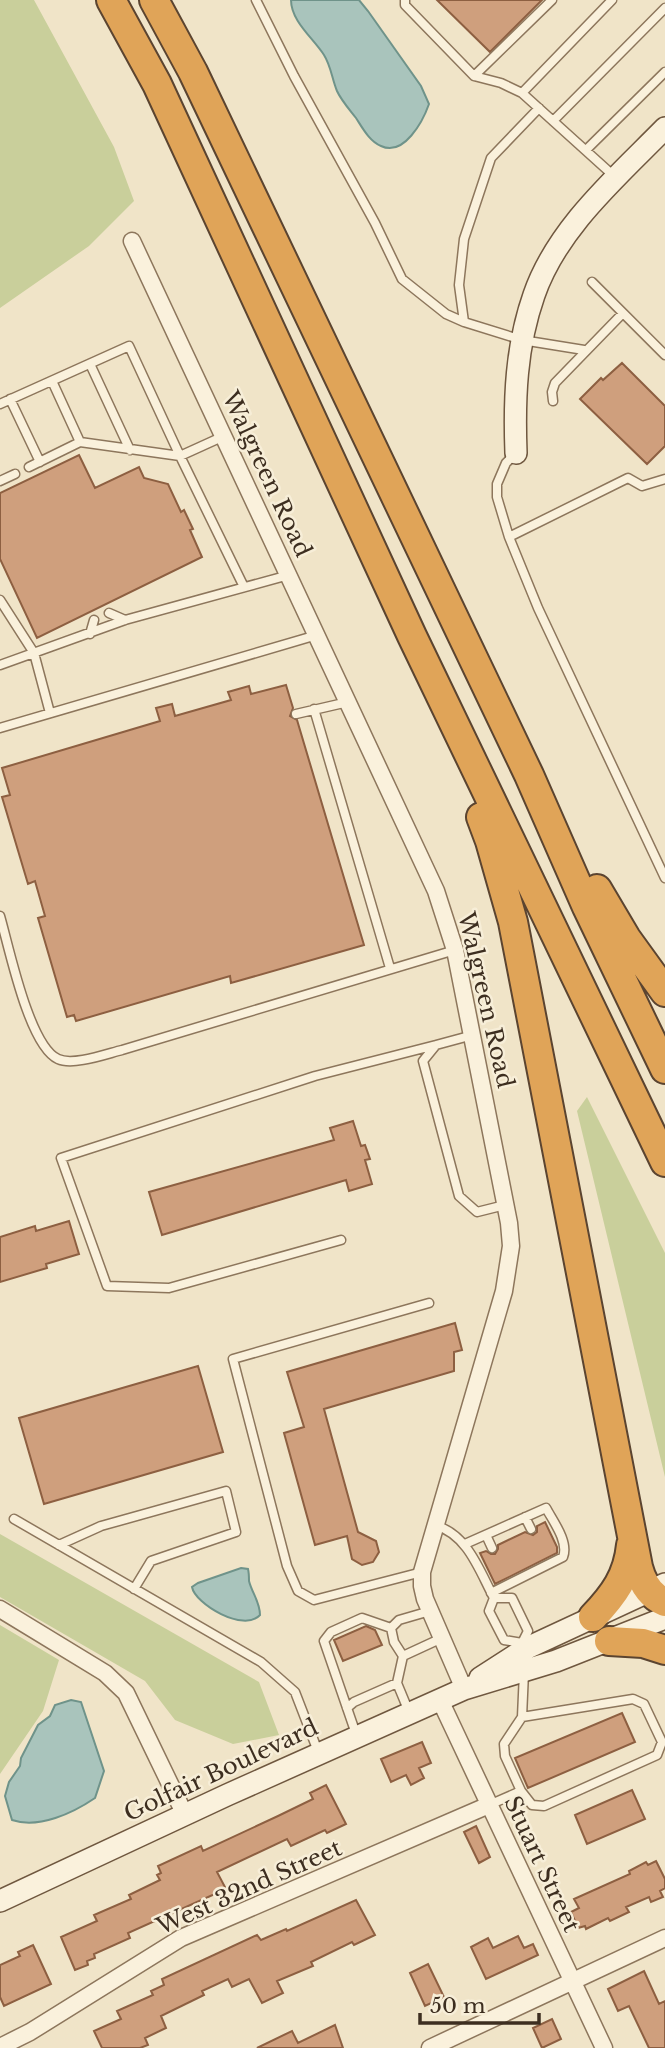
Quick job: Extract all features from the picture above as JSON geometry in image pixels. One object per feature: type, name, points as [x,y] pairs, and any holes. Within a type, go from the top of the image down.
[{"type":"highway","points":[[111,0],[157,83],[412,636],[665,1163]]},
{"type":"highway","points":[[154,0],[194,72],[529,775],[587,907],[665,1069]]},
{"type":"highway","points":[[412,636],[491,841],[513,922],[632,1539],[640,1575],[660,1592]]},
{"type":"highway","points":[[529,775],[626,938],[665,992]]},
{"type":"highway","points":[[593,1617],[612,1597],[625,1577],[632,1539]]},
{"type":"highway","points":[[609,1641],[643,1643],[665,1650]]},
{"type":"main road","points":[[516,453],[515,415],[522,340],[534,292],[567,235],[616,178],[665,128]]},
{"type":"main road","name":"Golfair Boulevard","points":[[0,1901],[464,1689],[593,1617],[660,1592]]},
{"type":"main road","name":"Golfair Boulevard","points":[[521,1659],[609,1641],[665,1618]]},
{"type":"street","name":"Walgreen Road","points":[[132,241],[436,891],[455,950],[511,1246],[507,1279],[422,1572],[422,1586],[430,1610],[464,1689]]},
{"type":"street","points":[[0,1609],[105,1673],[126,1693],[185,1815]]},
{"type":"street","name":"Stuart Street","points":[[440,1700],[604,2048]]},
{"type":"street","name":"West 32nd Street","points":[[0,2047],[30,2032],[181,1938],[489,1805]]},
{"type":"street","points":[[430,2048],[665,1938]]},
{"type":"lane","points":[[256,0],[402,279],[446,314],[464,322],[522,340],[584,350]]},
{"type":"lane","points":[[405,0],[405,5],[474,76],[502,83],[522,93],[616,178]]},
{"type":"lane","points":[[474,76],[552,0]]},
{"type":"lane","points":[[522,93],[612,0]]},
{"type":"lane","points":[[553,121],[665,8]]},
{"type":"lane","points":[[586,150],[665,72]]},
{"type":"lane","points":[[464,322],[459,285],[464,239],[491,158],[539,108]]},
{"type":"lane","points":[[592,282],[664,351]]},
{"type":"lane","points":[[553,401],[555,383],[584,350],[623,313]]},
{"type":"lane","points":[[0,404],[129,346],[244,587]]},
{"type":"lane","points":[[90,364],[130,450]]},
{"type":"lane","points":[[52,382],[80,442]]},
{"type":"lane","points":[[9,399],[40,462]]},
{"type":"lane","points":[[29,467],[80,442],[180,456],[224,436]]},
{"type":"lane","points":[[516,453],[506,463],[497,484],[497,497],[509,537],[538,608],[665,878]]},
{"type":"lane","points":[[0,480],[15,474]]},
{"type":"lane","points":[[509,537],[628,478],[642,486],[665,479]]},
{"type":"lane","points":[[0,665],[125,620],[289,575]]},
{"type":"lane","points":[[0,600],[34,653],[50,713]]},
{"type":"lane","points":[[109,614],[125,620]]},
{"type":"lane","points":[[90,634],[94,621]]},
{"type":"lane","points":[[0,728],[317,635]]},
{"type":"lane","points":[[296,714],[349,702]]},
{"type":"lane","points":[[314,709],[390,968]]},
{"type":"lane","points":[[0,916],[29,1019],[49,1053],[59,1060],[72,1062],[122,1050],[455,950]]},
{"type":"lane","points":[[341,1240],[169,1288],[107,1286],[61,1158],[315,1076],[473,1035]]},
{"type":"lane","points":[[436,1045],[423,1061],[460,1196],[477,1212],[505,1205]]},
{"type":"lane","points":[[422,1572],[314,1600],[298,1591],[287,1566],[233,1359],[429,1303]]},
{"type":"lane","points":[[59,1545],[101,1526],[226,1491],[236,1532],[151,1560],[134,1589]]},
{"type":"lane","points":[[465,1544],[546,1508],[564,1544],[563,1557],[507,1581],[492,1596],[489,1611],[504,1640],[521,1659]]},
{"type":"lane","points":[[525,1517],[530,1529]]},
{"type":"lane","points":[[14,1519],[261,1662],[295,1692],[319,1754]]},
{"type":"lane","points":[[435,1525],[446,1528],[465,1544],[492,1596]]},
{"type":"lane","points":[[486,1535],[492,1548]]},
{"type":"lane","points":[[492,1596],[512,1598],[528,1631],[521,1659],[522,1717],[504,1744],[505,1756],[520,1791],[532,1805],[544,1806],[657,1755],[662,1742],[644,1704],[633,1699],[522,1717]]},
{"type":"lane","points":[[391,1628],[399,1620],[430,1610]]},
{"type":"lane","points":[[357,1737],[324,1641],[331,1632],[362,1618],[391,1628]]},
{"type":"lane","points":[[391,1628],[394,1642],[402,1656],[397,1683],[410,1713]]},
{"type":"lane","points":[[402,1656],[442,1638]]},
{"type":"lane","points":[[347,1708],[354,1702],[397,1683]]},
{"type":"lane","points":[[489,1805],[520,1791]]},
{"type":"green space","points":[[0,0],[34,0],[114,147],[134,201],[89,246],[0,308]]},
{"type":"green space","points":[[587,1097],[665,1253],[665,1477],[577,1111]]},
{"type":"green space","points":[[0,1534],[259,1682],[279,1735],[233,1744],[175,1720],[145,1681],[0,1597]]},
{"type":"green space","points":[[0,1625],[59,1660],[43,1711],[0,1774]]},
{"type":"water","points":[[291,0],[359,0],[368,11],[421,86],[429,104],[417,128],[405,142],[389,148],[377,144],[366,134],[339,94],[326,59],[299,22]]},
{"type":"water","points":[[241,1568],[248,1569],[249,1581],[259,1606],[260,1615],[253,1620],[232,1619],[221,1614],[202,1601],[192,1587]]},
{"type":"water","points":[[71,1700],[81,1702],[104,1771],[95,1798],[66,1814],[44,1821],[12,1820],[5,1796],[9,1782],[20,1766],[21,1758],[38,1725],[50,1716],[55,1705]]},
{"type":"building","points":[[437,0],[542,0],[490,52]]},
{"type":"building","points":[[622,363],[665,406],[665,446],[647,464],[580,399],[601,378],[603,380]]},
{"type":"building","points":[[79,455],[95,488],[139,467],[144,478],[168,484],[181,512],[184,510],[193,529],[190,530],[202,557],[37,638],[0,559],[0,493]]},
{"type":"building","points":[[286,685],[293,708],[290,716],[297,720],[364,945],[231,983],[230,976],[76,1021],[74,1015],[67,1017],[38,918],[45,916],[35,881],[28,884],[2,797],[10,795],[2,768],[160,721],[156,708],[172,704],[175,716],[231,700],[228,692],[249,686],[251,694]]},
{"type":"building","points":[[353,1121],[361,1146],[365,1145],[370,1159],[365,1160],[372,1184],[349,1191],[346,1180],[162,1235],[149,1192],[334,1140],[330,1128]]},
{"type":"building","points":[[69,1221],[79,1254],[46,1264],[47,1268],[0,1282],[0,1237],[35,1226],[36,1231]]},
{"type":"building","points":[[455,1323],[462,1350],[454,1352],[454,1371],[324,1409],[358,1532],[376,1541],[379,1552],[373,1562],[362,1565],[352,1559],[347,1536],[315,1545],[284,1433],[304,1427],[287,1372]]},
{"type":"building","points":[[198,1366],[223,1452],[44,1504],[19,1418]]},
{"type":"building","points":[[545,1522],[557,1547],[557,1553],[495,1584],[480,1553],[486,1551],[495,1554],[498,1545],[525,1532],[533,1535],[537,1532],[537,1526]]},
{"type":"building","points":[[366,1626],[375,1630],[382,1645],[343,1661],[334,1640]]},
{"type":"building","points":[[622,1713],[635,1742],[528,1788],[515,1758]]},
{"type":"building","points":[[422,1742],[431,1763],[419,1768],[424,1778],[411,1785],[406,1775],[391,1782],[381,1759]]},
{"type":"building","points":[[326,1785],[346,1824],[327,1833],[325,1830],[291,1846],[287,1839],[217,1872],[226,1889],[128,1933],[130,1938],[94,1954],[95,1958],[87,1961],[88,1965],[75,1970],[61,1937],[97,1921],[94,1915],[131,1899],[129,1895],[160,1880],[157,1875],[161,1873],[158,1866],[201,1846],[203,1851],[278,1816],[313,1799],[310,1793]]},
{"type":"building","points":[[632,1790],[645,1819],[587,1844],[575,1815]]},
{"type":"building","points":[[476,1826],[490,1857],[479,1863],[464,1832]]},
{"type":"building","points":[[656,1861],[665,1879],[665,1888],[660,1891],[663,1897],[651,1902],[649,1897],[626,1907],[629,1912],[610,1921],[608,1918],[586,1929],[585,1926],[578,1928],[571,1912],[579,1908],[574,1899],[630,1874],[629,1871],[646,1862],[648,1865]]},
{"type":"building","points":[[356,1900],[375,1935],[354,1945],[352,1942],[311,1962],[313,1966],[277,1981],[283,1993],[262,2003],[249,1979],[232,1987],[228,1979],[202,1991],[204,1995],[161,2016],[166,2028],[145,2038],[148,2045],[140,2048],[102,2048],[94,2031],[121,2019],[117,2011],[153,1995],[151,1991],[164,1985],[162,1979],[257,1935],[261,1940],[286,1929],[287,1931]]},
{"type":"building","points":[[518,1936],[524,1948],[533,1944],[538,1955],[486,1979],[471,1947],[488,1938],[493,1948]]},
{"type":"building","points":[[33,1945],[51,1984],[4,2006],[0,1997],[0,1965],[20,1956],[18,1952]]},
{"type":"building","points":[[428,1964],[444,1997],[425,2006],[410,1973]]},
{"type":"building","points":[[644,1971],[659,2004],[665,2001],[665,2048],[649,2048],[629,2006],[618,2011],[608,1989]]},
{"type":"building","points":[[552,2019],[561,2039],[542,2048],[533,2028]]},
{"type":"building","points":[[335,2025],[343,2048],[257,2048],[292,2031],[298,2043]]}]
